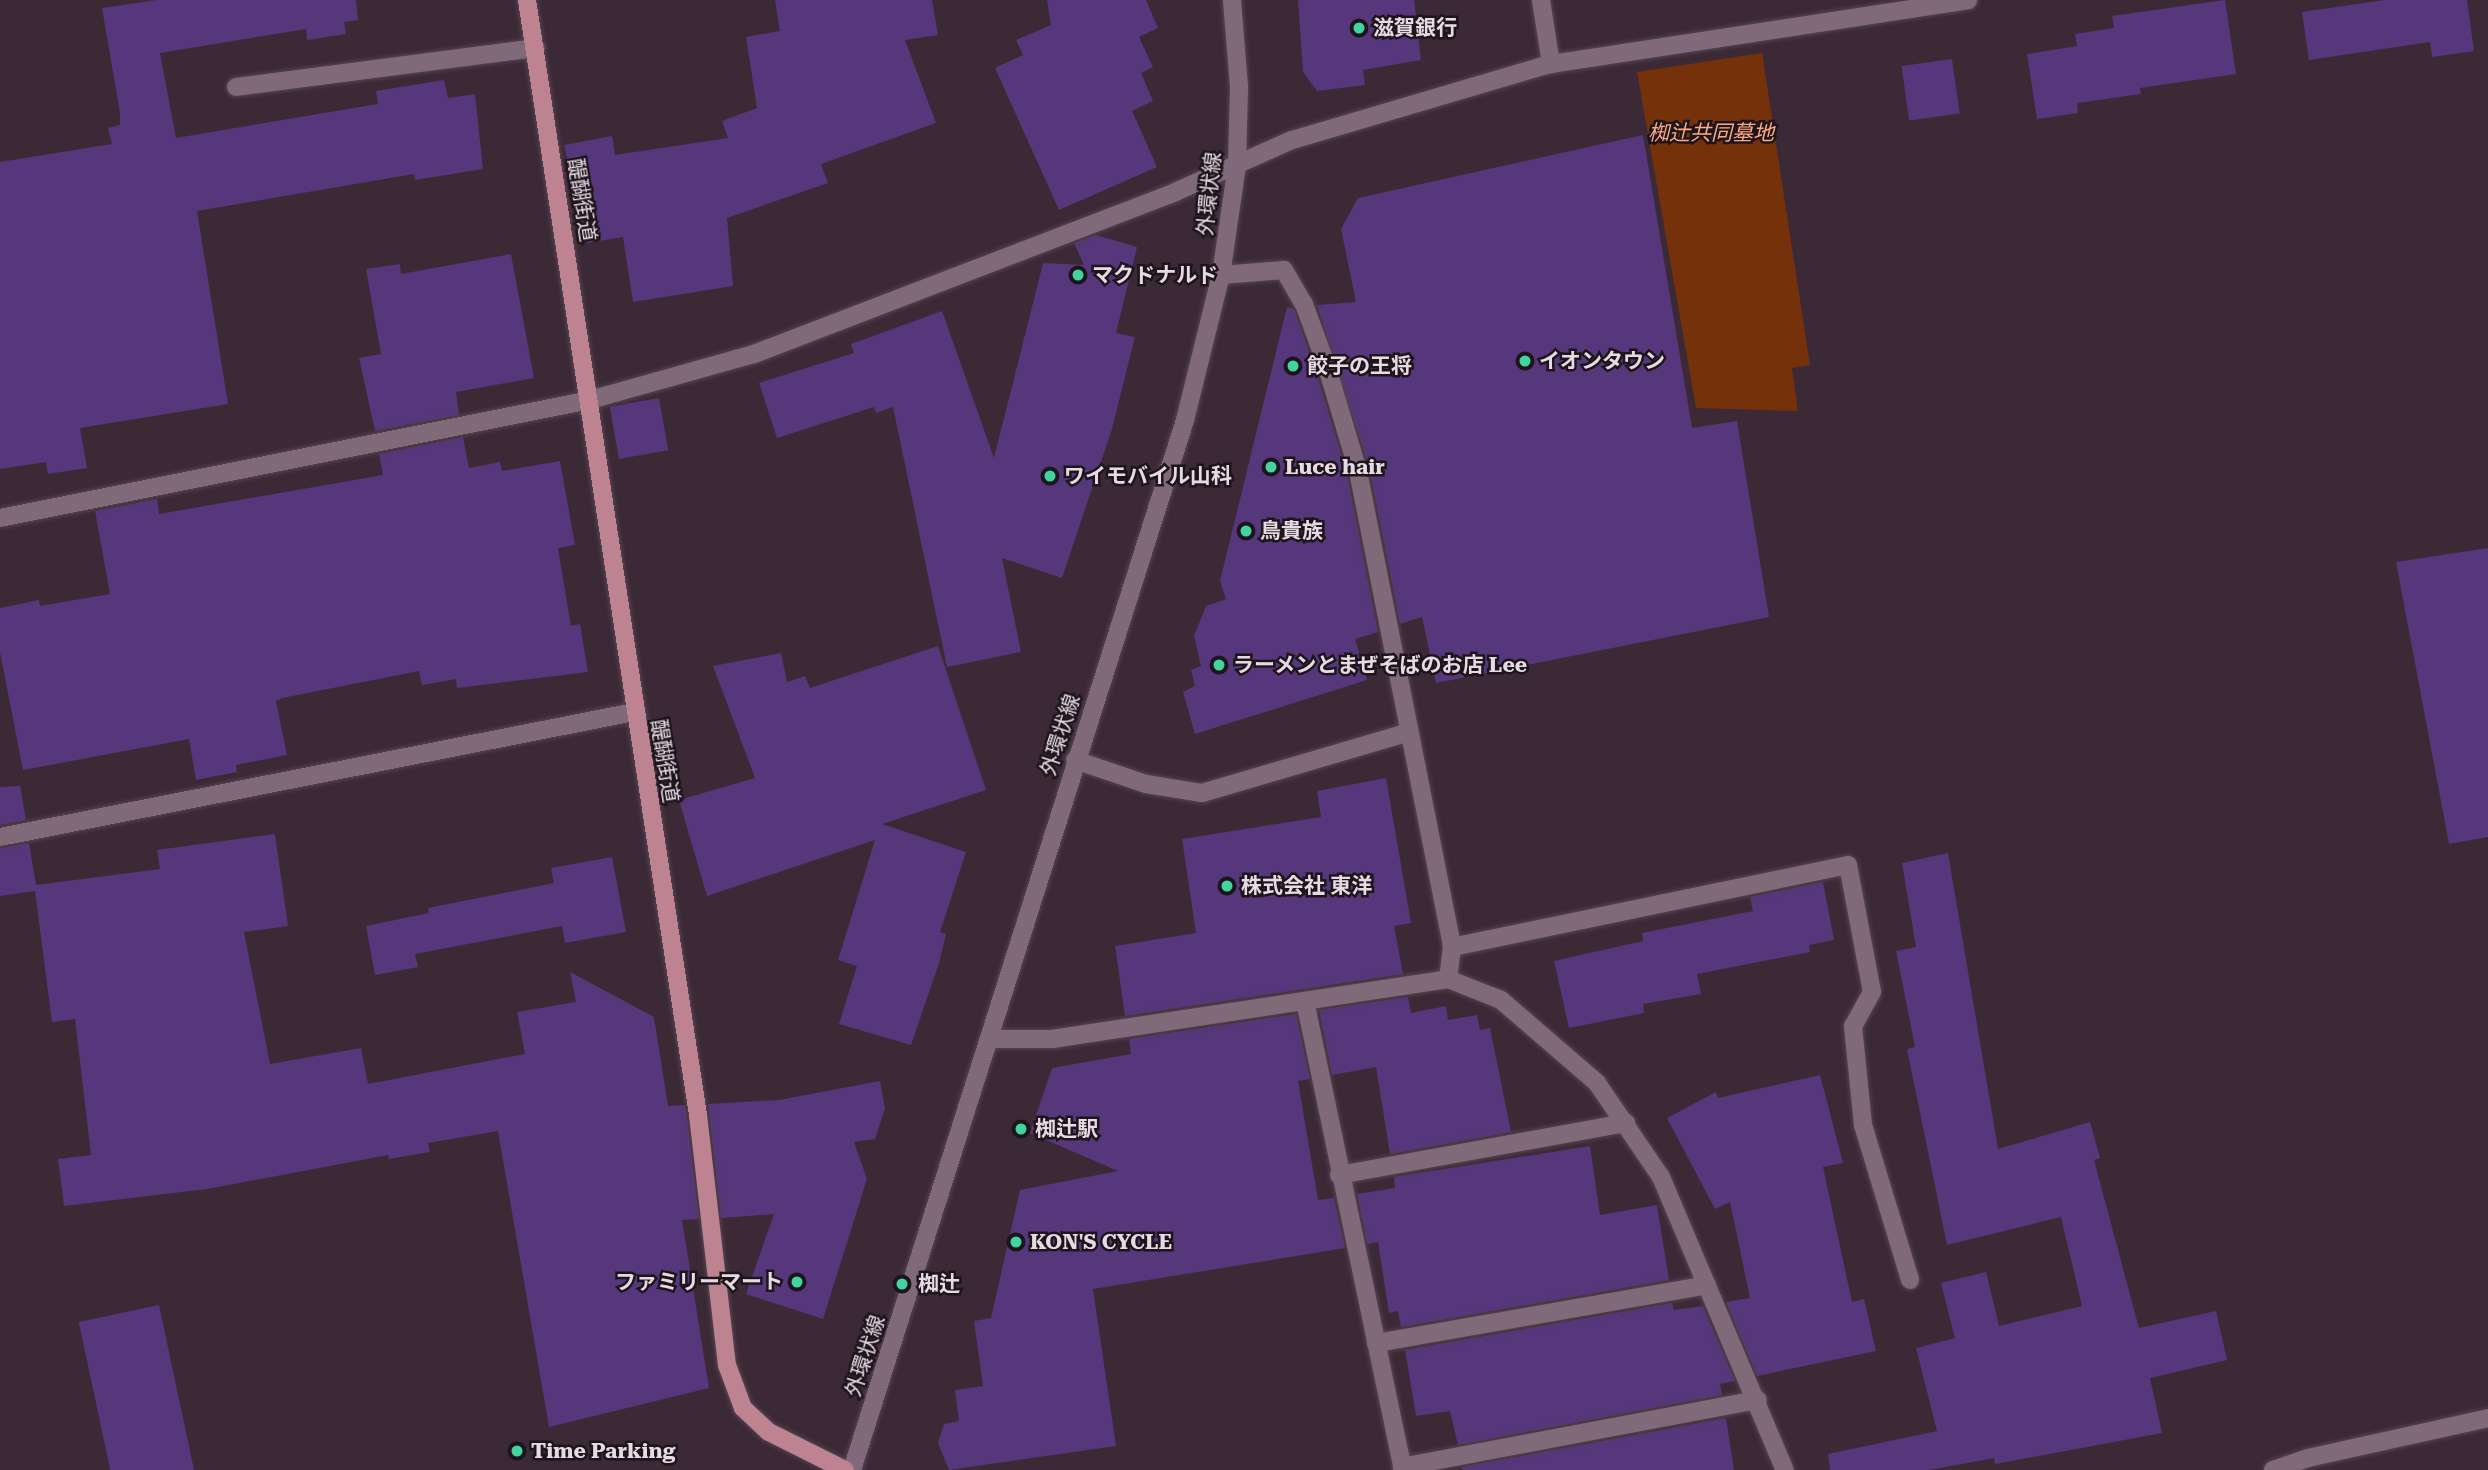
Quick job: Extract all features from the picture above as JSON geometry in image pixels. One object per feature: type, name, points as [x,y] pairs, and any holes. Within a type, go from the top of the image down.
[{"type":"main road","name":"醍醐街道","points":[[527,0],[590,400],[634,712],[698,1115],[727,1365],[743,1408],[769,1432],[845,1470]]},
{"type":"street","name":"外環状線","points":[[852,1470],[1185,420],[1221,275],[1237,165],[1239,86],[1232,0]]},
{"type":"street","points":[[1541,0],[1551,64]]},
{"type":"street","points":[[0,518],[590,400],[754,354],[1292,141],[1551,64],[1903,4],[1968,0]]},
{"type":"street","points":[[236,88],[535,48]]},
{"type":"street","points":[[1221,275],[1284,270],[1304,304],[1358,471],[1451,947],[1448,979]]},
{"type":"street","points":[[0,837],[634,712]]},
{"type":"street","points":[[1076,760],[1146,784],[1202,793],[1409,732]]},
{"type":"street","points":[[1451,947],[1848,865],[1872,992],[1853,1026],[1863,1125],[1910,1280]]},
{"type":"street","points":[[990,1039],[1052,1039],[1448,979],[1501,1000],[1597,1083],[1661,1177],[1758,1399],[1785,1470]]},
{"type":"street","points":[[1306,1001],[1339,1175],[1402,1468],[1758,1399]]},
{"type":"street","points":[[1339,1175],[1626,1123]]},
{"type":"street","points":[[1376,1343],[1707,1285]]},
{"type":"street","points":[[2273,1470],[2488,1418]]},
{"type":"green space","name":"椥辻共同墓地","points":[[1762,53],[1810,365],[1792,368],[1798,411],[1696,408],[1637,72]]},
{"type":"building","points":[[157,0],[356,0],[358,20],[344,22],[346,34],[307,40],[306,29],[160,53],[176,138],[378,104],[376,91],[444,80],[448,98],[475,94],[483,169],[415,180],[414,174],[197,211],[228,404],[80,428],[87,468],[48,474],[46,462],[0,469],[0,162],[112,144],[108,128],[120,125],[120,113],[102,8]]},
{"type":"building","points":[[775,0],[932,0],[938,35],[905,40],[936,123],[821,164],[828,183],[727,218],[733,286],[633,302],[623,237],[587,243],[564,145],[612,136],[615,155],[728,138],[722,121],[757,108],[746,37],[780,31]]},
{"type":"building","points":[[1047,0],[1146,0],[1158,28],[1139,37],[1153,67],[1141,73],[1153,101],[1132,111],[1157,167],[1059,210],[995,68],[1023,55],[1016,40],[1051,25]]},
{"type":"building","name":"滋賀銀行","points":[[1298,0],[1414,0],[1421,60],[1363,70],[1365,85],[1317,91],[1303,72]]},
{"type":"building","points":[[2225,0],[2236,74],[2140,88],[2141,94],[2077,103],[2078,113],[2037,119],[2027,54],[2077,46],[2075,34],[2114,28],[2112,16]]},
{"type":"building","points":[[2385,0],[2467,0],[2474,51],[2432,57],[2430,42],[2309,60],[2302,12]]},
{"type":"building","points":[[1952,59],[1960,113],[1909,121],[1901,66]]},
{"type":"building","name":"イオンタウン","points":[[1643,135],[1692,428],[1737,421],[1769,617],[1436,683],[1422,617],[1400,624],[1369,468],[1317,305],[1356,302],[1341,229],[1358,198]]},
{"type":"building","points":[[1096,235],[1137,247],[1116,333],[1135,337],[1112,429],[1062,578],[1002,558],[1021,652],[947,667],[893,407],[876,413],[874,407],[777,438],[759,383],[854,353],[851,344],[942,311],[994,458],[1043,263],[1084,265],[1074,243]]},
{"type":"building","points":[[511,254],[534,378],[456,392],[459,415],[375,431],[359,358],[381,354],[366,269],[400,264],[401,274]]},
{"type":"building","points":[[1287,307],[1294,309],[1347,474],[1378,632],[1355,639],[1367,680],[1195,734],[1183,692],[1195,686],[1191,670],[1201,666],[1194,636],[1206,606],[1226,599],[1220,581]]},
{"type":"building","points":[[659,398],[668,450],[619,459],[610,407]]},
{"type":"building","points":[[463,437],[469,468],[500,462],[502,471],[560,461],[575,545],[558,548],[571,626],[580,624],[588,672],[457,688],[456,679],[422,685],[419,671],[282,698],[276,701],[287,755],[236,765],[237,772],[196,780],[189,739],[23,770],[0,652],[0,608],[39,600],[40,606],[110,594],[95,511],[157,499],[159,514],[383,475],[379,454]]},
{"type":"building","points":[[2488,548],[2488,837],[2449,844],[2396,562]]},
{"type":"building","points":[[938,646],[986,790],[882,824],[966,852],[940,932],[946,934],[939,963],[911,1045],[839,1024],[857,966],[838,960],[875,840],[707,896],[679,800],[755,778],[713,666],[781,653],[787,682],[805,676],[810,688]]},
{"type":"building","points":[[1386,778],[1411,923],[1394,926],[1403,974],[1125,1016],[1115,946],[1196,933],[1182,839],[1321,817],[1317,791]]},
{"type":"building","points":[[20,786],[26,820],[0,825],[0,787]]},
{"type":"building","points":[[275,834],[288,926],[244,932],[270,1064],[361,1048],[368,1084],[525,1054],[517,1012],[576,1002],[570,972],[654,1017],[668,1106],[685,1105],[687,1117],[699,1219],[682,1220],[709,1388],[549,1427],[498,1131],[428,1143],[430,1152],[389,1159],[388,1155],[207,1189],[64,1206],[58,1159],[91,1155],[75,1019],[52,1022],[35,891],[0,896],[0,848],[29,843],[36,885],[160,869],[157,850]]},
{"type":"building","points":[[1948,853],[1998,1149],[2090,1122],[2100,1158],[2094,1160],[2139,1328],[2216,1311],[2227,1360],[2150,1378],[2162,1433],[1995,1464],[1994,1458],[1929,1470],[1830,1470],[1828,1454],[1937,1431],[1916,1348],[1955,1338],[1941,1283],[1986,1272],[1999,1326],[2082,1306],[2061,1217],[1947,1245],[1907,1049],[1915,1047],[1896,951],[1916,947],[1902,863]]},
{"type":"building","points":[[612,857],[626,932],[565,943],[562,926],[415,954],[418,967],[375,975],[366,926],[429,913],[428,908],[554,883],[551,868]]},
{"type":"building","points":[[1823,882],[1834,940],[1809,945],[1810,952],[1697,974],[1701,994],[1643,1004],[1644,1013],[1569,1028],[1554,961],[1643,941],[1642,933],[1753,911],[1750,897]]},
{"type":"building","points":[[1408,997],[1411,1013],[1446,1006],[1448,1020],[1477,1015],[1480,1030],[1490,1028],[1511,1132],[1390,1154],[1376,1067],[1332,1075],[1319,1010]]},
{"type":"building","points":[[1296,1014],[1310,1079],[1298,1081],[1318,1200],[1334,1198],[1345,1248],[1093,1289],[1116,1446],[949,1470],[938,1443],[944,1424],[959,1421],[955,1390],[983,1386],[974,1321],[991,1318],[1020,1190],[1118,1171],[1030,1133],[1052,1068],[1131,1054],[1129,1039]]},
{"type":"building","points":[[1820,1075],[1843,1163],[1823,1167],[1852,1302],[1864,1299],[1876,1351],[1757,1376],[1726,1302],[1750,1298],[1730,1202],[1715,1209],[1667,1118],[1716,1092],[1718,1098]]},
{"type":"building","points":[[880,1081],[885,1108],[875,1139],[854,1142],[867,1179],[823,1319],[746,1294],[774,1214],[721,1218],[708,1104],[779,1100]]},
{"type":"building","points":[[1590,1146],[1600,1215],[1657,1205],[1669,1280],[1401,1327],[1398,1311],[1389,1313],[1378,1242],[1367,1244],[1357,1194],[1395,1188],[1394,1177]]},
{"type":"building","points":[[1672,1303],[1674,1310],[1703,1306],[1735,1381],[1720,1384],[1722,1395],[1458,1445],[1450,1411],[1416,1416],[1405,1350]]},
{"type":"building","points":[[159,1305],[194,1470],[110,1470],[79,1322]]},
{"type":"building","points":[[1726,1418],[1734,1470],[1462,1470],[1462,1467]]},
{"type":"place","name":"滋賀銀行","points":[[1359,28]]},
{"type":"place","name":"マクドナルド","points":[[1078,275]]},
{"type":"place","name":"イオンタウン","points":[[1525,361]]},
{"type":"place","name":"餃子の王将","points":[[1293,366]]},
{"type":"place","name":"Luce hair","points":[[1271,467]]},
{"type":"place","name":"ワイモバイル山科","points":[[1050,476]]},
{"type":"place","name":"鳥貴族","points":[[1246,531]]},
{"type":"place","name":"ラーメンとまぜそばのお店 Lee","points":[[1219,665]]},
{"type":"place","name":"株式会社 東洋","points":[[1227,886]]},
{"type":"place","name":"椥辻駅","points":[[1021,1129]]},
{"type":"place","name":"KON'S CYCLE","points":[[1016,1242]]},
{"type":"place","name":"ファミリーマート","points":[[797,1282]]},
{"type":"place","name":"椥辻","points":[[902,1284]]},
{"type":"place","name":"Time Parking","points":[[517,1451]]}]
